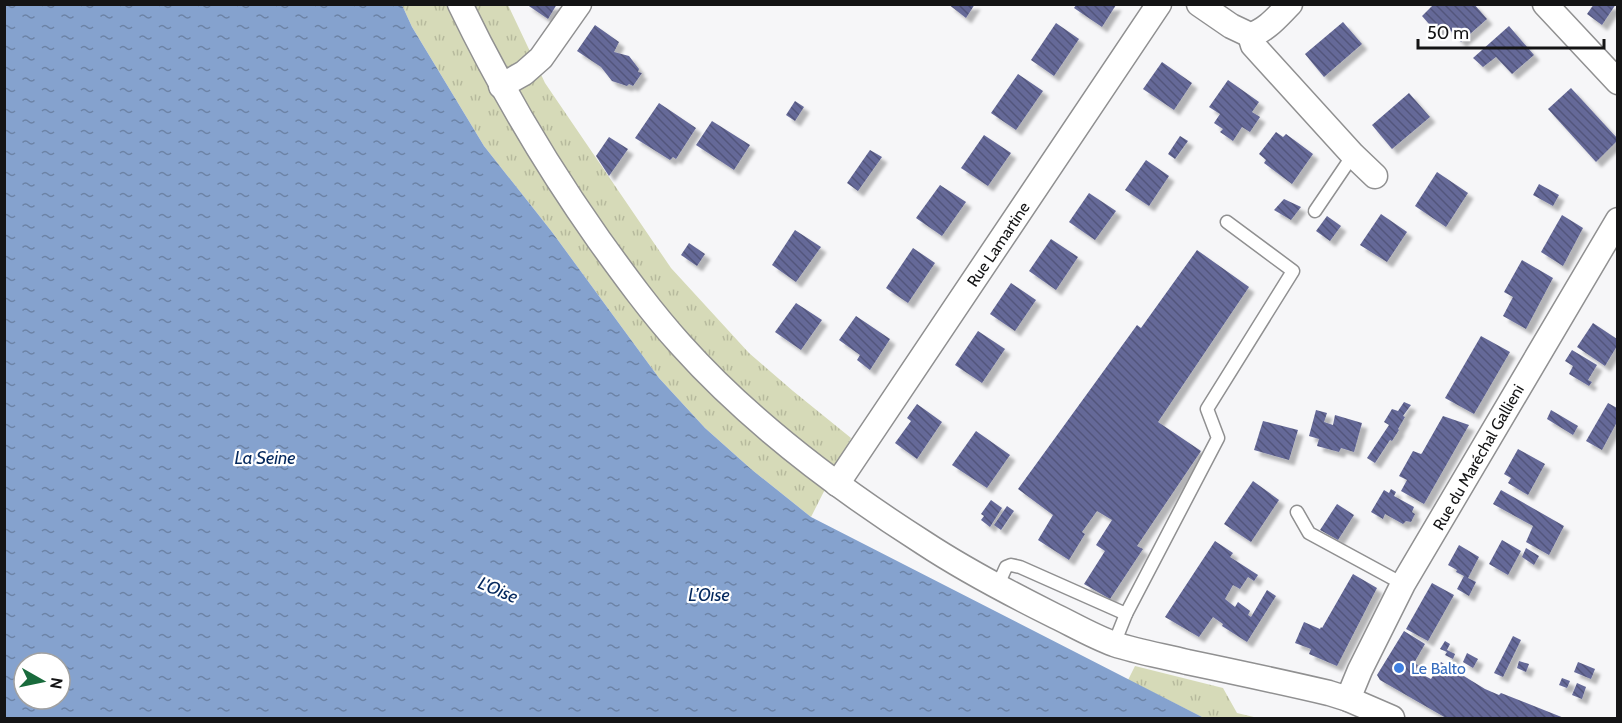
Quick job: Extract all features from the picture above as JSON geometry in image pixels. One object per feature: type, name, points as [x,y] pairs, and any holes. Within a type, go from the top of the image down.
[{"type":"street","points":[[460,4],[501,86],[535,144],[619,268],[680,345],[720,386],[770,432],[837,484],[947,558],[997,586],[1114,644],[1136,651],[1307,688],[1348,699],[1392,718]]},
{"type":"street","points":[[501,86],[524,73],[541,58],[579,4]]},
{"type":"street","name":"Rue Lamartine","points":[[837,484],[1159,4]]},
{"type":"street","points":[[1199,4],[1231,26],[1250,35],[1267,26],[1290,4]]},
{"type":"street","points":[[1545,4],[1617,82]]},
{"type":"street","points":[[1250,35],[1262,55],[1375,176]]},
{"type":"street","name":"Rue du Maréchal Gallieni","points":[[1348,699],[1403,584],[1617,220]]},
{"type":"lane","points":[[1315,211],[1353,154]]},
{"type":"lane","points":[[1114,644],[1126,614],[1218,438],[1207,409],[1293,270],[1227,222]]},
{"type":"lane","points":[[1297,512],[1309,533],[1403,584]]},
{"type":"lane","points":[[997,586],[1006,567],[1020,567],[1126,614]]},
{"type":"green space","points":[[402,5],[508,5],[545,83],[671,268],[749,353],[851,438],[811,517],[751,469],[705,428],[659,378],[552,232],[484,146],[412,27]]},
{"type":"green space","points":[[1135,666],[1223,688],[1237,713],[1258,718],[1204,718],[1128,680]]},
{"type":"water","name":"La Seine","points":[[4,5],[402,5],[412,27],[484,146],[552,232],[659,378],[705,428],[751,469],[811,517],[1204,718],[5,718]]},
{"type":"building","points":[[526,4],[557,4],[548,19]]},
{"type":"building","points":[[948,4],[975,4],[966,18]]},
{"type":"building","points":[[1434,4],[1474,4],[1487,19],[1461,42],[1445,25],[1436,32],[1422,16]]},
{"type":"building","points":[[1594,4],[1616,4],[1602,25],[1587,14]]},
{"type":"building","points":[[1076,5],[1116,5],[1102,27],[1074,8]]},
{"type":"building","points":[[1343,22],[1362,44],[1324,77],[1305,54]]},
{"type":"building","points":[[1056,23],[1079,39],[1054,76],[1031,60]]},
{"type":"building","points":[[595,25],[619,42],[614,52],[629,56],[639,69],[638,72],[642,73],[633,86],[612,81],[601,67],[577,51]]},
{"type":"building","points":[[1509,26],[1534,55],[1512,74],[1496,57],[1483,67],[1473,58]]},
{"type":"building","points":[[1162,62],[1192,83],[1174,110],[1143,89]]},
{"type":"building","points":[[1018,74],[1043,91],[1016,130],[991,113]]},
{"type":"building","points":[[1228,80],[1259,102],[1252,112],[1260,117],[1250,132],[1242,127],[1233,141],[1220,132],[1223,129],[1214,123],[1220,114],[1209,107]]},
{"type":"building","points":[[1571,88],[1617,138],[1617,141],[1596,162],[1548,109]]},
{"type":"building","points":[[1409,93],[1430,117],[1392,149],[1372,125]]},
{"type":"building","points":[[795,101],[804,107],[795,121],[786,115]]},
{"type":"building","points":[[659,103],[696,128],[676,159],[673,157],[670,160],[635,138]]},
{"type":"building","points":[[712,121],[750,145],[734,170],[696,145]]},
{"type":"building","points":[[1276,132],[1283,137],[1286,134],[1313,154],[1292,184],[1264,163],[1266,160],[1259,154]]},
{"type":"building","points":[[984,135],[1011,153],[988,186],[961,168]]},
{"type":"building","points":[[1180,136],[1188,141],[1175,159],[1168,154]]},
{"type":"building","points":[[609,137],[628,149],[609,176],[596,156]]},
{"type":"building","points":[[870,150],[882,157],[858,191],[847,183]]},
{"type":"building","points":[[1146,160],[1169,176],[1149,206],[1125,190]]},
{"type":"building","points":[[1437,172],[1468,193],[1446,227],[1415,206]]},
{"type":"building","points":[[1539,184],[1559,195],[1553,206],[1533,195]]},
{"type":"building","points":[[940,185],[966,202],[942,236],[916,218]]},
{"type":"building","points":[[1089,193],[1116,211],[1095,240],[1069,222]]},
{"type":"building","points":[[1284,199],[1301,207],[1291,220],[1274,210]]},
{"type":"building","points":[[1381,214],[1407,232],[1387,262],[1360,245]]},
{"type":"building","points":[[1562,215],[1583,228],[1563,266],[1541,252]]},
{"type":"building","points":[[1327,216],[1341,226],[1330,241],[1316,231]]},
{"type":"building","points":[[795,230],[821,247],[796,282],[772,265]]},
{"type":"building","points":[[1051,239],[1078,257],[1056,290],[1029,271]]},
{"type":"building","points":[[689,243],[705,254],[697,266],[681,255]]},
{"type":"building","points":[[913,248],[935,263],[908,303],[886,288]]},
{"type":"building","points":[[1197,250],[1249,287],[1158,422],[1201,451],[1137,546],[1143,549],[1110,599],[1084,584],[1105,551],[1096,545],[1112,520],[1097,511],[1082,532],[1085,534],[1069,560],[1038,540],[1053,515],[1018,489],[1137,325],[1141,328]]},
{"type":"building","points":[[1522,260],[1553,278],[1526,329],[1503,316],[1513,297],[1504,292]]},
{"type":"building","points":[[1011,283],[1036,300],[1015,331],[990,314]]},
{"type":"building","points":[[796,303],[822,320],[801,350],[775,332]]},
{"type":"building","points":[[856,316],[890,339],[870,370],[857,360],[860,355],[839,340]]},
{"type":"building","points":[[1593,323],[1617,339],[1617,346],[1605,366],[1577,347]]},
{"type":"building","points":[[978,331],[1005,349],[982,383],[955,365]]},
{"type":"building","points":[[1481,336],[1510,352],[1474,414],[1445,398]]},
{"type":"building","points":[[1572,350],[1597,365],[1588,380],[1592,382],[1589,386],[1569,374],[1573,366],[1565,361]]},
{"type":"building","points":[[1404,402],[1411,405],[1403,416],[1405,417],[1399,430],[1375,463],[1367,458],[1389,425],[1384,422],[1392,409],[1398,411]]},
{"type":"building","points":[[1608,403],[1617,408],[1617,422],[1602,450],[1586,441]]},
{"type":"building","points":[[917,404],[942,422],[917,459],[895,443],[911,421],[907,418]]},
{"type":"building","points":[[1316,410],[1327,413],[1324,422],[1333,425],[1335,415],[1362,423],[1354,452],[1341,448],[1339,452],[1317,446],[1319,439],[1309,436]]},
{"type":"building","points":[[1551,410],[1578,426],[1573,435],[1547,419]]},
{"type":"building","points":[[1443,416],[1469,425],[1424,504],[1401,491],[1407,480],[1399,476],[1413,451],[1422,453]]},
{"type":"building","points":[[1263,421],[1298,430],[1289,460],[1254,450]]},
{"type":"building","points":[[976,431],[1010,455],[987,488],[952,465]]},
{"type":"building","points":[[1518,449],[1545,464],[1528,495],[1508,483],[1511,478],[1504,474]]},
{"type":"building","points":[[1253,481],[1279,500],[1251,542],[1224,524]]},
{"type":"building","points":[[1391,489],[1396,492],[1394,496],[1414,507],[1412,512],[1415,514],[1411,522],[1406,521],[1403,524],[1385,514],[1383,519],[1371,512],[1384,490],[1389,493]]},
{"type":"building","points":[[1501,490],[1564,526],[1549,555],[1526,542],[1533,526],[1493,504]]},
{"type":"building","points":[[991,500],[1002,508],[990,527],[981,520],[984,516],[981,514]]},
{"type":"building","points":[[1337,504],[1354,515],[1338,540],[1320,530]]},
{"type":"building","points":[[1007,506],[1014,511],[1001,530],[994,525]]},
{"type":"building","points":[[1502,540],[1521,551],[1508,575],[1489,564]]},
{"type":"building","points":[[1215,541],[1233,553],[1230,557],[1258,575],[1254,581],[1248,577],[1240,589],[1233,585],[1225,599],[1235,607],[1238,602],[1250,611],[1248,615],[1251,617],[1267,590],[1276,596],[1247,642],[1222,626],[1223,624],[1213,617],[1199,637],[1165,617]]},
{"type":"building","points":[[1459,545],[1479,557],[1468,578],[1476,582],[1469,596],[1457,589],[1464,576],[1448,565]]},
{"type":"building","points":[[1526,548],[1539,556],[1534,565],[1522,557]]},
{"type":"building","points":[[1353,574],[1377,588],[1337,666],[1309,654],[1311,649],[1295,643],[1304,622],[1322,628]]},
{"type":"building","points":[[1432,583],[1454,595],[1428,641],[1406,629]]},
{"type":"building","points":[[1404,631],[1425,644],[1414,663],[1418,665],[1415,671],[1431,679],[1441,662],[1485,689],[1564,718],[1446,718],[1380,680],[1377,675]]},
{"type":"building","points":[[1513,636],[1521,640],[1503,677],[1494,673]]},
{"type":"building","points":[[1445,641],[1450,644],[1447,650],[1455,654],[1453,659],[1445,655],[1447,652],[1440,649]]},
{"type":"building","points":[[1467,653],[1478,659],[1473,668],[1463,662]]},
{"type":"building","points":[[1519,661],[1529,664],[1526,672],[1517,668]]},
{"type":"building","points":[[1578,662],[1595,669],[1591,679],[1574,672]]},
{"type":"building","points":[[1562,678],[1570,681],[1567,688],[1559,685]]},
{"type":"building","points":[[1577,683],[1586,687],[1582,699],[1572,695]]},
{"type":"place","name":"Le Balto","points":[[1399,668]]},
{"type":"water label","name":"L'Oise","points":[[498,590]]},
{"type":"water label","name":"L’Oise","points":[[709,595]]}]
